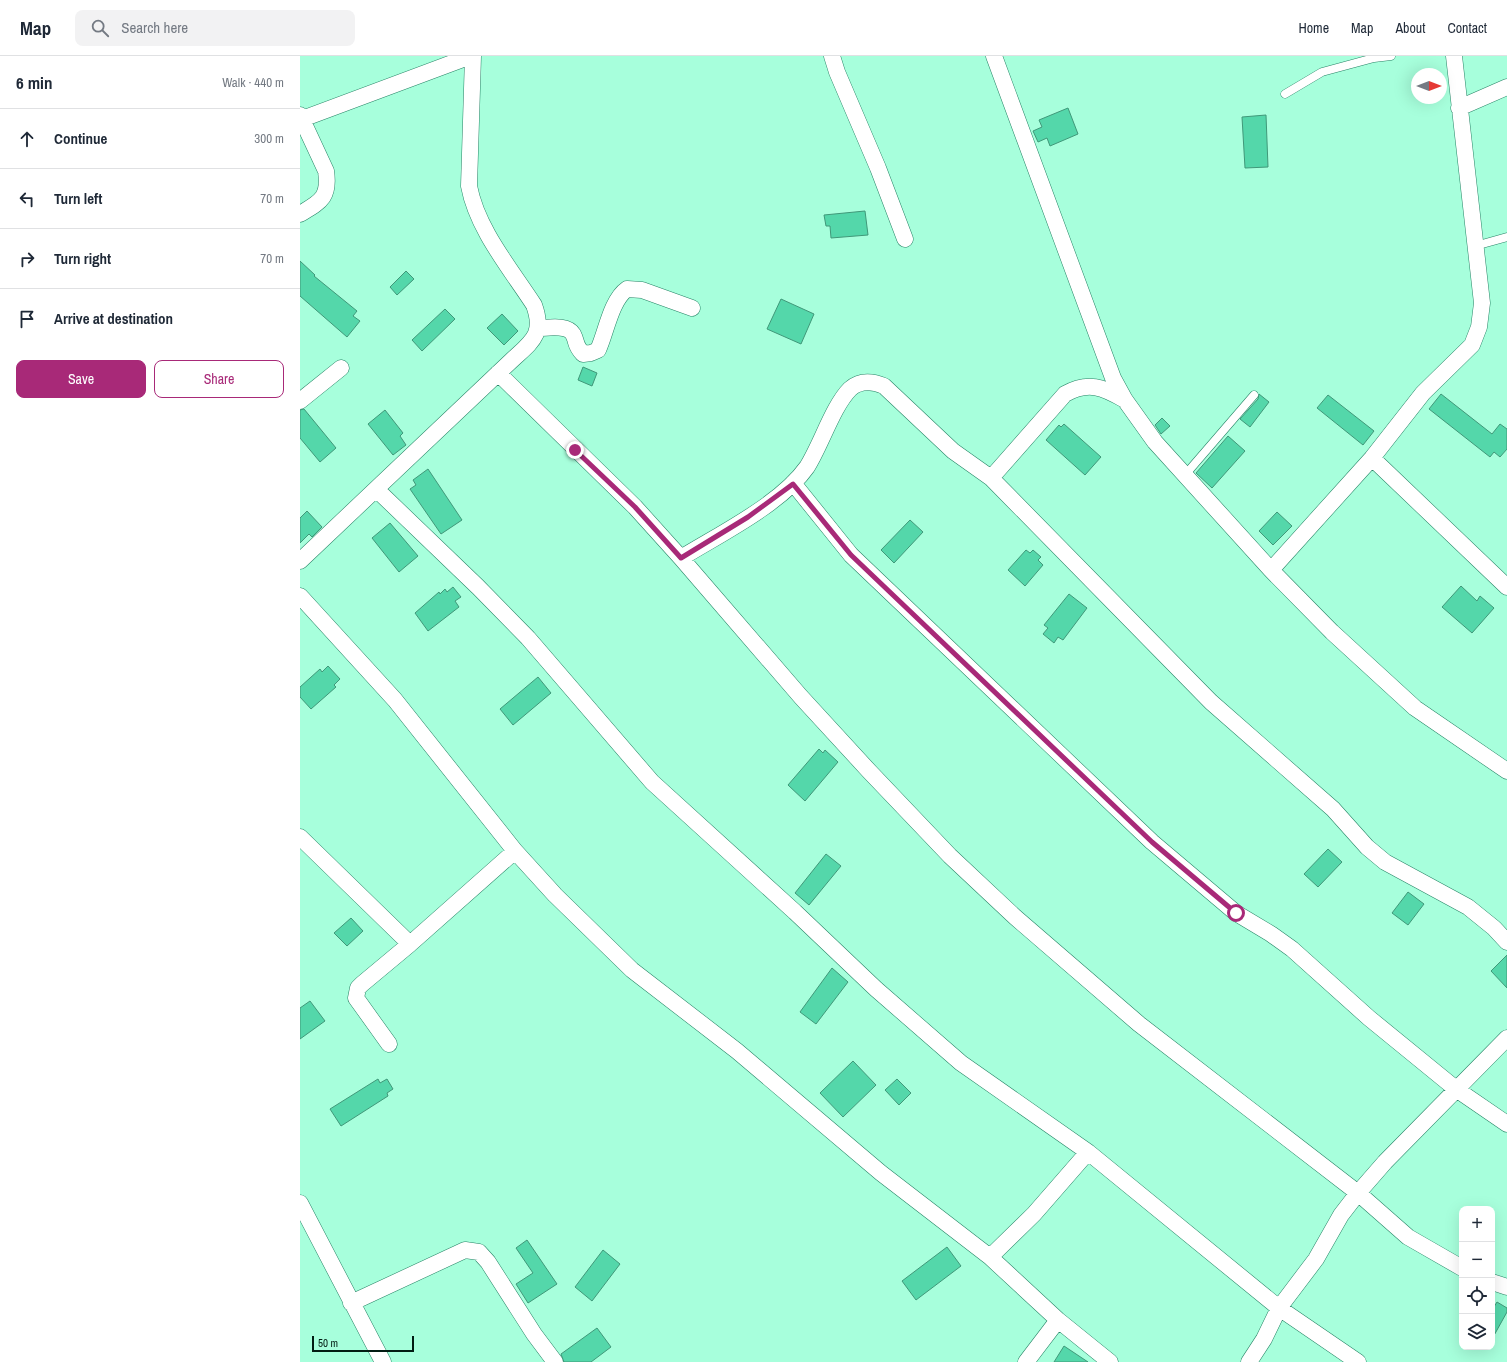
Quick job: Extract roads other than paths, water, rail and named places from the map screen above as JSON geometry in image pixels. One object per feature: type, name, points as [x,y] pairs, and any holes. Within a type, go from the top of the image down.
[{"type":"street","points":[[300,214],[321,202],[326,192],[328,182],[326,171],[301,117],[472,56],[469,171],[472,199],[485,232],[534,305],[538,317],[539,328],[533,340],[300,561]]},
{"type":"street","points":[[832,56],[837,72],[878,168],[905,239]]},
{"type":"street","points":[[994,56],[1113,378],[1125,400],[1155,442],[1270,570],[1332,632],[1415,708],[1507,771]]},
{"type":"street","points":[[1270,570],[1372,458],[1423,393],[1472,345],[1479,327],[1482,303],[1454,56]]},
{"type":"street","points":[[1459,108],[1507,87]]},
{"type":"street","points":[[539,328],[559,328],[570,330],[573,335],[575,346],[583,354],[591,353],[598,350],[617,301],[621,293],[627,289],[642,290],[692,308]]},
{"type":"street","points":[[300,401],[341,368]]},
{"type":"street","points":[[498,373],[635,507],[801,697],[869,771],[950,856],[1010,912],[1139,1024],[1358,1193],[1408,1237],[1459,1266]]},
{"type":"street","points":[[681,558],[748,517],[793,484],[807,466],[840,404],[850,389],[862,382],[874,382],[884,386],[953,451],[991,478],[1211,702],[1328,806],[1367,847],[1385,862],[1468,907],[1494,928],[1507,942]]},
{"type":"street","points":[[991,478],[1065,394],[1078,387],[1091,386],[1106,389],[1125,400]]},
{"type":"street","points":[[1372,458],[1507,587]]},
{"type":"street","points":[[793,484],[851,555],[1152,842],[1236,913],[1271,934],[1292,949],[1369,1018],[1456,1090],[1507,1124]]},
{"type":"street","points":[[376,489],[478,587],[528,638],[652,782],[795,912],[876,989],[961,1063],[1088,1152],[1279,1308],[1358,1362]]},
{"type":"street","points":[[300,596],[395,700],[515,851],[555,895],[632,970],[737,1051],[881,1173],[990,1257],[1058,1320],[1110,1362]]},
{"type":"street","points":[[300,837],[410,944]]},
{"type":"street","points":[[389,1044],[356,998],[356,992],[362,984],[410,944],[515,851]]},
{"type":"street","points":[[1250,1362],[1264,1339],[1279,1308],[1316,1259],[1341,1215],[1358,1193],[1385,1162],[1507,1038]]},
{"type":"street","points":[[990,1257],[1034,1214],[1088,1152]]},
{"type":"street","points":[[300,1203],[383,1362]]},
{"type":"street","points":[[351,1302],[466,1250],[480,1252],[534,1334],[555,1362]]},
{"type":"street","points":[[1495,1283],[1507,1287]]},
{"type":"street","points":[[1026,1362],[1058,1320]]},
{"type":"lane","points":[[1285,94],[1322,72],[1374,58],[1391,56]]},
{"type":"lane","points":[[1475,246],[1507,237]]},
{"type":"lane","points":[[1186,475],[1254,395]]}]
